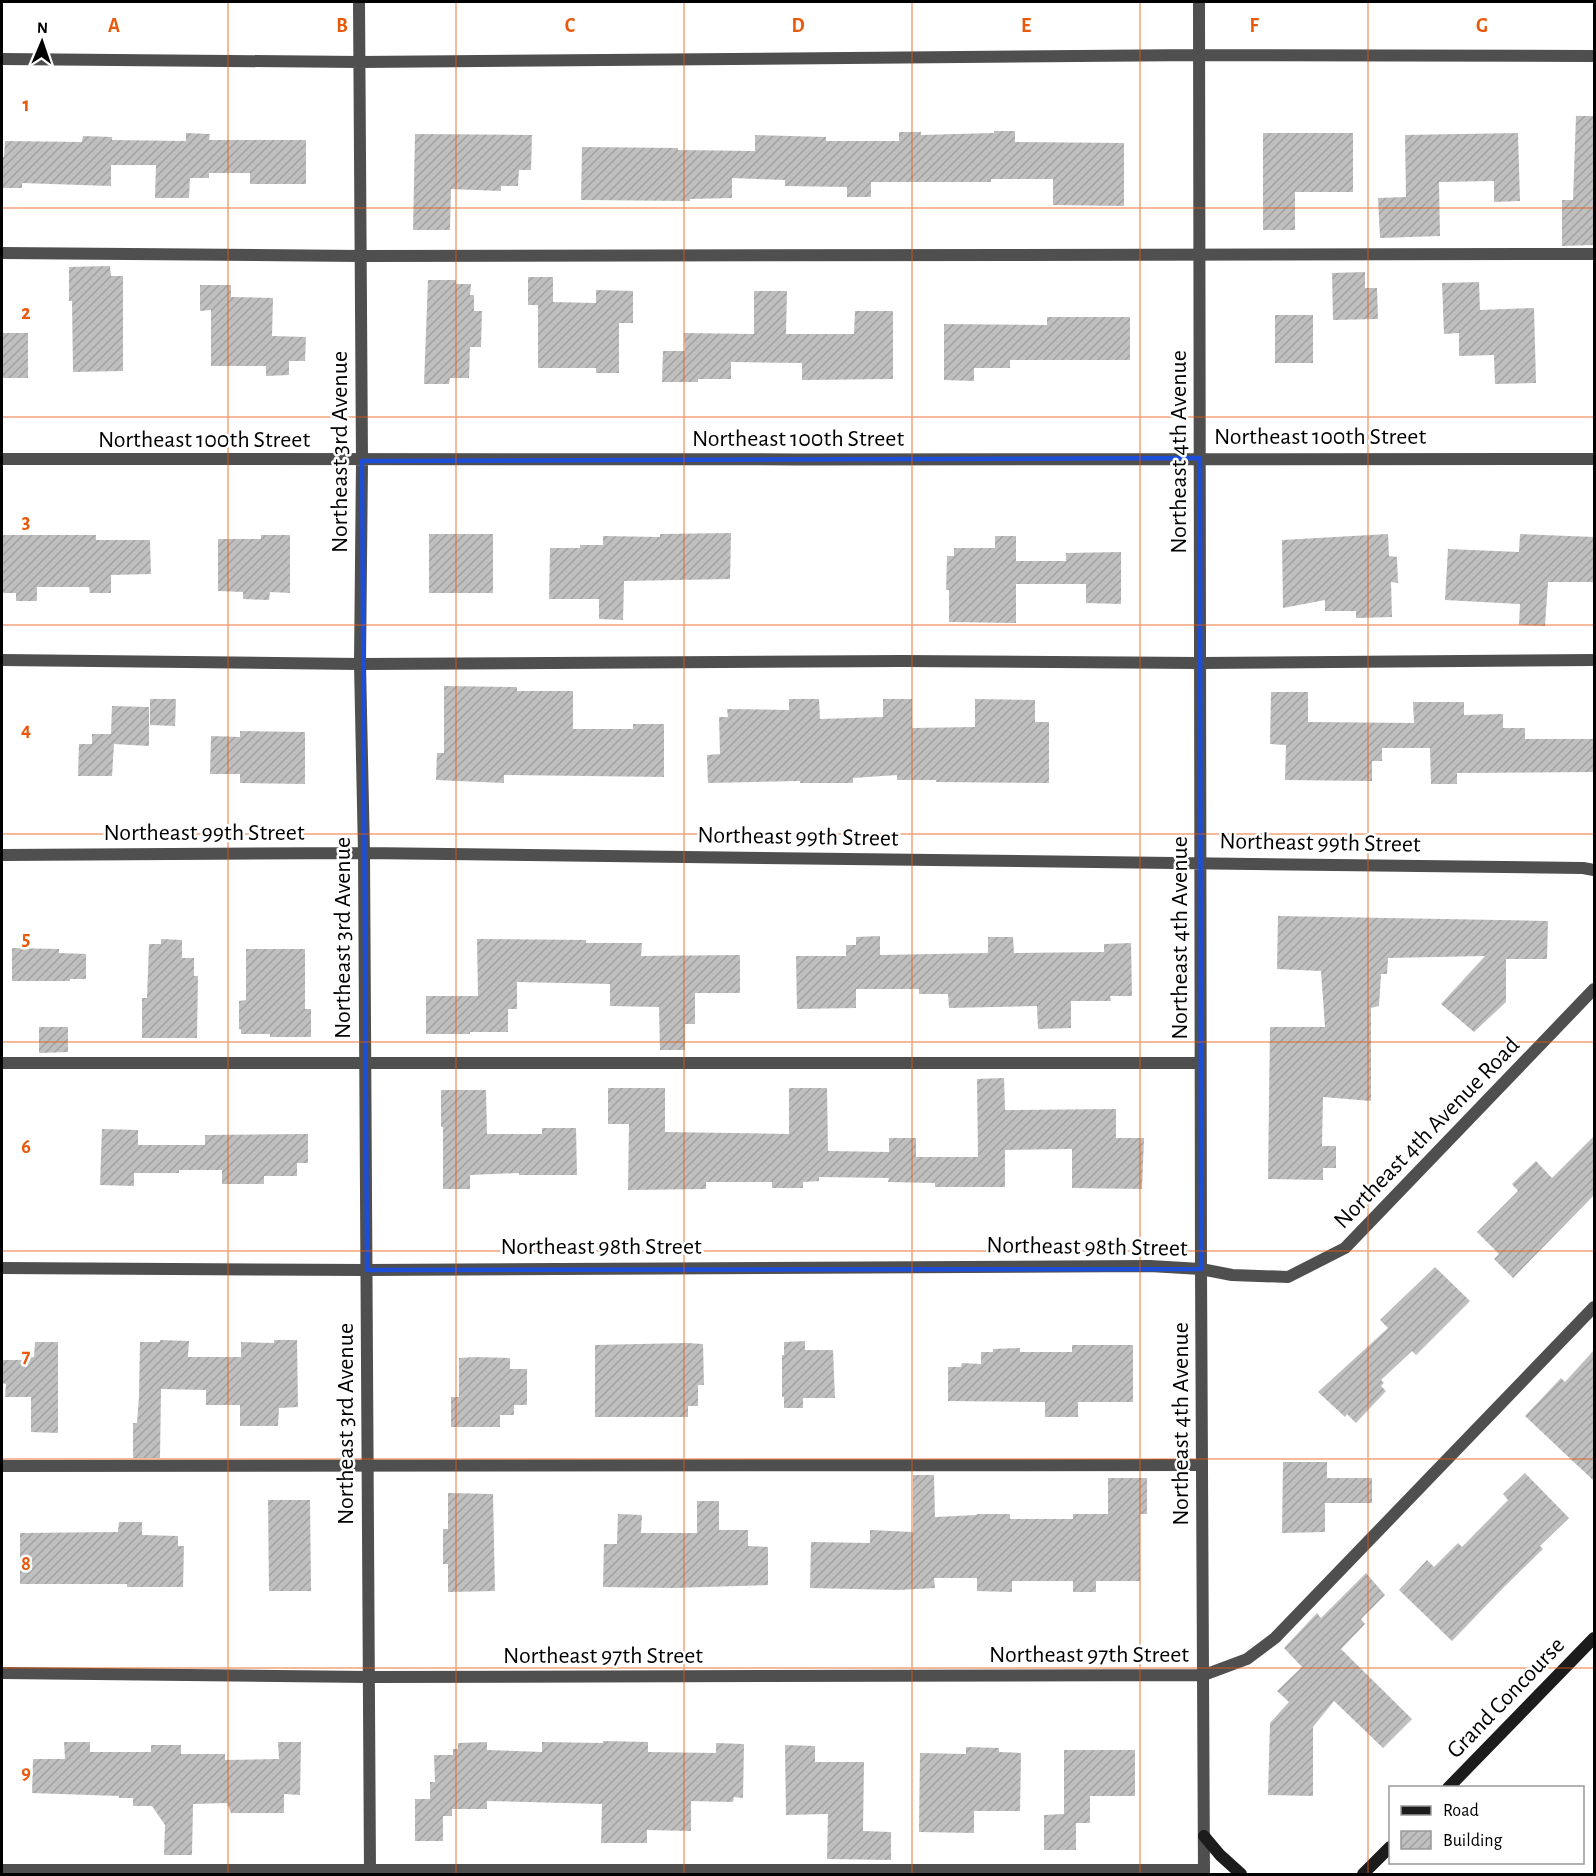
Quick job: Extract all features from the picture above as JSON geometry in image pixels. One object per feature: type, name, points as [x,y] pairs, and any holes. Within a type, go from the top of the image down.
[{"type":"street","name":"Northeast 3rd Avenue","points":[[359,2],[362,461],[360,664],[364,853],[370,1872]]},
{"type":"street","name":"Northeast 4th Avenue","points":[[1199,2],[1200,1063],[1204,1873]]},
{"type":"street","points":[[2,59],[360,62],[1200,55],[1594,56]]},
{"type":"street","points":[[2,253],[361,256],[1594,254]]},
{"type":"street","name":"Northeast 100th Street","points":[[2,459],[362,461],[1594,459]]},
{"type":"street","points":[[2,660],[360,664],[1594,660]]},
{"type":"street","name":"Northeast 99th Street","points":[[2,855],[364,853],[1200,862],[1594,870]]},
{"type":"street","name":"Northeast 4th Avenue Road","points":[[1201,1269],[1232,1275],[1288,1277],[1345,1248],[1594,989]]},
{"type":"street","points":[[2,1063],[1200,1063]]},
{"type":"street","name":"Northeast 98th Street","points":[[2,1268],[367,1270],[1171,1266],[1201,1269]]},
{"type":"street","points":[[1204,1675],[1247,1659],[1275,1638],[1594,1307]]},
{"type":"street","points":[[2,1467],[1202,1465]]},
{"type":"street","name":"Grand Concourse","points":[[1450,1786],[1594,1638]]},
{"type":"street","name":"Northeast 97th Street","points":[[2,1673],[369,1677],[1204,1675]]},
{"type":"street","points":[[1204,1836],[1220,1856],[1241,1875]]},
{"type":"street","points":[[1363,1875],[1389,1848]]},
{"type":"street","points":[[2,1870],[1204,1873]]},
{"type":"highlighted area","points":[[1200,458],[1201,1269],[367,1270],[362,461]]},
{"type":"building","points":[[1576,116],[1594,116],[1594,245],[1562,246],[1562,200],[1573,200]]},
{"type":"building","points":[[994,131],[1015,131],[1015,142],[1124,143],[1124,206],[1053,205],[1053,179],[991,179],[991,182],[871,182],[871,197],[847,197],[847,187],[785,186],[785,180],[732,178],[732,198],[690,199],[690,201],[581,200],[582,147],[755,151],[755,135],[826,137],[826,141],[899,141],[899,132],[921,132],[921,135],[994,133]]},
{"type":"building","points":[[186,133],[210,134],[209,140],[306,140],[306,184],[250,184],[250,173],[209,173],[209,178],[190,178],[189,198],[155,198],[156,165],[111,165],[111,186],[22,183],[22,188],[2,188],[2,157],[4,157],[5,141],[82,142],[83,136],[112,137],[112,140],[186,141]]},
{"type":"building","points":[[1263,133],[1353,133],[1353,192],[1295,192],[1295,230],[1263,230]]},
{"type":"building","points":[[1518,133],[1520,201],[1494,202],[1494,181],[1439,182],[1440,236],[1380,238],[1378,198],[1406,197],[1405,135]]},
{"type":"building","points":[[415,134],[532,135],[531,170],[519,170],[518,186],[501,186],[501,191],[451,189],[450,230],[413,230]]},
{"type":"building","points":[[110,266],[111,276],[123,276],[123,371],[73,372],[69,267]]},
{"type":"building","points":[[1365,272],[1365,288],[1377,288],[1378,319],[1333,320],[1332,273]]},
{"type":"building","points":[[528,277],[553,277],[553,302],[596,303],[596,290],[633,291],[633,323],[619,323],[619,373],[596,373],[596,368],[538,368],[538,305],[528,305]]},
{"type":"building","points":[[428,280],[456,280],[456,284],[471,284],[470,295],[474,295],[474,311],[482,311],[481,347],[470,347],[469,378],[450,378],[449,384],[424,384]]},
{"type":"building","points":[[1479,282],[1480,310],[1534,308],[1536,383],[1495,384],[1494,355],[1459,356],[1459,333],[1444,334],[1442,283]]},
{"type":"building","points":[[200,285],[231,285],[231,297],[273,298],[272,336],[306,337],[305,361],[289,361],[289,375],[266,376],[266,366],[211,366],[211,310],[200,311]]},
{"type":"building","points":[[754,291],[787,291],[786,334],[854,334],[855,311],[893,311],[893,379],[802,380],[802,363],[731,362],[731,379],[662,382],[663,351],[685,351],[684,333],[754,334]]},
{"type":"building","points":[[1275,315],[1313,315],[1313,363],[1275,363]]},
{"type":"building","points":[[1047,317],[1130,317],[1130,360],[1010,360],[1010,368],[974,368],[974,381],[944,380],[944,324],[1047,325]]},
{"type":"building","points":[[2,333],[28,333],[28,378],[2,378]]},
{"type":"building","points":[[731,533],[730,579],[624,581],[623,620],[599,619],[599,599],[549,599],[550,548],[603,545],[603,536],[660,537],[660,534]]},
{"type":"building","points":[[429,534],[493,534],[493,593],[429,593]]},
{"type":"building","points":[[1388,534],[1389,556],[1397,557],[1398,583],[1391,582],[1392,617],[1356,618],[1356,611],[1325,611],[1325,600],[1283,608],[1282,540]]},
{"type":"building","points":[[1520,534],[1594,537],[1594,582],[1548,582],[1545,626],[1519,625],[1520,604],[1445,600],[1448,549],[1519,552]]},
{"type":"building","points":[[2,535],[96,535],[96,540],[150,540],[151,574],[111,575],[111,593],[90,593],[89,587],[37,587],[37,601],[16,601],[16,593],[2,593]]},
{"type":"building","points":[[261,535],[290,535],[290,593],[270,592],[269,600],[243,599],[243,592],[218,591],[218,539],[261,539]]},
{"type":"building","points":[[995,536],[1016,536],[1016,561],[1066,561],[1066,553],[1121,552],[1121,604],[1086,603],[1086,584],[1016,584],[1016,623],[949,622],[949,590],[946,590],[947,556],[954,556],[954,548],[995,548]]},
{"type":"building","points":[[444,686],[517,687],[517,691],[573,691],[573,729],[633,729],[633,724],[664,724],[664,777],[504,775],[504,783],[436,780],[437,753],[444,753]]},
{"type":"building","points":[[1271,692],[1308,692],[1308,722],[1414,723],[1413,702],[1464,702],[1464,715],[1503,714],[1503,728],[1525,728],[1525,739],[1594,739],[1594,772],[1457,773],[1457,784],[1431,784],[1430,748],[1382,748],[1382,761],[1372,761],[1372,781],[1285,780],[1286,745],[1270,744]]},
{"type":"building","points":[[150,699],[176,699],[175,726],[150,725]]},
{"type":"building","points":[[789,699],[819,699],[820,719],[883,717],[883,699],[912,699],[912,728],[975,727],[975,699],[1035,700],[1035,722],[1049,722],[1049,783],[897,780],[897,775],[853,778],[853,783],[800,783],[800,781],[708,783],[707,755],[720,754],[719,717],[728,717],[727,709],[789,710]]},
{"type":"building","points":[[112,706],[149,707],[149,746],[114,744],[112,776],[78,776],[79,744],[92,744],[92,734],[111,734]]},
{"type":"building","points":[[240,731],[305,732],[305,784],[240,783],[240,774],[210,774],[211,736],[240,737]]},
{"type":"building","points":[[1278,916],[1548,921],[1547,959],[1506,959],[1506,1002],[1474,1032],[1441,1004],[1485,956],[1388,958],[1387,974],[1381,974],[1379,1006],[1371,1008],[1371,1101],[1323,1097],[1322,1146],[1336,1146],[1336,1168],[1323,1168],[1323,1180],[1268,1179],[1270,1027],[1325,1027],[1321,971],[1277,969]]},
{"type":"building","points":[[880,936],[880,955],[988,953],[988,937],[1013,937],[1014,953],[1104,952],[1104,944],[1131,943],[1132,996],[1110,996],[1111,1001],[1071,1001],[1071,1028],[1038,1029],[1037,1006],[949,1008],[948,994],[919,994],[919,989],[856,989],[856,1008],[797,1009],[796,956],[846,956],[846,945],[856,945],[856,937]]},
{"type":"building","points":[[161,939],[182,940],[182,958],[194,958],[194,976],[198,976],[197,1038],[142,1038],[142,998],[147,998],[149,944],[161,944]]},
{"type":"building","points":[[477,939],[642,943],[641,956],[740,955],[740,993],[695,993],[695,1024],[685,1024],[685,1050],[660,1050],[659,1007],[610,1006],[610,984],[517,982],[517,1009],[508,1009],[508,1032],[426,1034],[426,996],[478,996]]},
{"type":"building","points":[[12,948],[59,949],[59,953],[86,954],[86,979],[12,981]]},
{"type":"building","points":[[246,949],[305,949],[305,1009],[311,1009],[311,1037],[241,1034],[239,1001],[246,1000]]},
{"type":"building","points":[[39,1027],[68,1027],[68,1052],[39,1053]]},
{"type":"building","points":[[1004,1078],[1005,1110],[1116,1109],[1116,1138],[1144,1138],[1142,1189],[1072,1188],[1072,1149],[1005,1150],[1005,1187],[935,1187],[935,1183],[888,1182],[889,1178],[819,1177],[819,1181],[803,1182],[803,1188],[772,1188],[772,1182],[706,1182],[706,1189],[628,1190],[629,1124],[608,1124],[608,1088],[665,1088],[665,1132],[789,1134],[789,1088],[827,1088],[828,1151],[889,1152],[889,1138],[916,1138],[916,1157],[978,1157],[977,1079]]},
{"type":"building","points":[[441,1090],[486,1090],[487,1134],[542,1134],[542,1128],[576,1128],[577,1175],[519,1175],[519,1173],[470,1175],[470,1189],[443,1189]]},
{"type":"building","points":[[102,1129],[138,1130],[138,1145],[205,1145],[205,1135],[308,1134],[308,1163],[297,1163],[297,1176],[264,1176],[264,1184],[222,1184],[222,1170],[179,1170],[179,1173],[134,1173],[134,1186],[100,1185]]},
{"type":"building","points":[[1594,1136],[1594,1195],[1513,1278],[1494,1259],[1499,1254],[1477,1232],[1518,1191],[1512,1184],[1536,1161],[1552,1178]]},
{"type":"building","points":[[1435,1267],[1470,1301],[1416,1355],[1412,1351],[1381,1380],[1384,1383],[1381,1386],[1386,1391],[1356,1423],[1347,1414],[1345,1417],[1318,1392],[1388,1328],[1380,1320]]},
{"type":"building","points":[[160,1340],[189,1341],[188,1357],[241,1357],[241,1342],[274,1343],[274,1340],[297,1340],[298,1407],[279,1408],[278,1426],[240,1426],[240,1405],[206,1405],[206,1390],[161,1389],[160,1458],[133,1458],[133,1423],[137,1423],[139,1397],[140,1342],[160,1342]]},
{"type":"building","points":[[805,1341],[805,1350],[833,1350],[835,1398],[803,1398],[803,1408],[784,1408],[782,1355],[784,1355],[784,1342]]},
{"type":"building","points":[[35,1342],[58,1342],[58,1433],[31,1432],[31,1397],[5,1397],[6,1384],[2,1383],[2,1360],[28,1360],[28,1357],[34,1357]]},
{"type":"building","points":[[703,1344],[704,1385],[698,1385],[698,1406],[688,1406],[688,1417],[595,1417],[595,1345]]},
{"type":"building","points":[[1072,1345],[1133,1345],[1133,1402],[1078,1402],[1078,1417],[1045,1417],[1045,1402],[948,1401],[948,1367],[961,1367],[962,1363],[981,1364],[981,1352],[1020,1348],[1020,1352],[1072,1352]]},
{"type":"building","points":[[1594,1350],[1594,1481],[1525,1416],[1561,1378],[1565,1382]]},
{"type":"building","points":[[459,1358],[510,1358],[510,1369],[527,1369],[527,1405],[514,1405],[514,1415],[500,1415],[500,1427],[451,1427],[451,1397],[459,1397]]},
{"type":"building","points":[[1283,1462],[1327,1462],[1327,1478],[1372,1478],[1372,1503],[1325,1503],[1325,1532],[1282,1533]]},
{"type":"building","points":[[1525,1473],[1569,1518],[1540,1546],[1543,1549],[1452,1641],[1399,1590],[1427,1560],[1434,1567],[1458,1543],[1462,1547],[1508,1500],[1503,1494]]},
{"type":"building","points":[[913,1475],[934,1475],[935,1517],[1010,1514],[1010,1519],[1073,1519],[1073,1514],[1108,1514],[1108,1478],[1147,1478],[1147,1514],[1140,1514],[1140,1581],[1096,1581],[1096,1592],[1073,1592],[1073,1581],[1012,1581],[1012,1592],[977,1591],[977,1578],[934,1578],[935,1588],[899,1590],[810,1588],[811,1542],[870,1543],[870,1530],[913,1532]]},
{"type":"building","points":[[448,1493],[493,1494],[495,1591],[448,1592],[448,1564],[443,1564],[443,1529],[448,1529]]},
{"type":"building","points":[[268,1500],[310,1500],[311,1591],[269,1591]]},
{"type":"building","points":[[697,1501],[719,1501],[719,1530],[748,1530],[748,1546],[768,1547],[768,1585],[673,1588],[603,1587],[604,1544],[617,1544],[618,1514],[642,1515],[641,1533],[697,1533]]},
{"type":"building","points":[[119,1522],[142,1522],[142,1535],[178,1536],[178,1546],[184,1546],[183,1587],[127,1587],[127,1584],[20,1584],[20,1533],[118,1532]]},
{"type":"building","points":[[1366,1573],[1385,1595],[1361,1619],[1365,1624],[1341,1649],[1412,1719],[1383,1748],[1334,1701],[1313,1727],[1313,1796],[1268,1795],[1270,1723],[1289,1702],[1277,1691],[1302,1667],[1284,1648],[1317,1613],[1321,1618]]},
{"type":"building","points":[[603,1741],[648,1742],[648,1752],[716,1753],[716,1743],[744,1744],[743,1798],[734,1797],[733,1802],[691,1801],[691,1831],[647,1830],[647,1843],[601,1843],[602,1804],[487,1801],[487,1809],[452,1809],[452,1816],[443,1816],[443,1841],[415,1841],[415,1799],[430,1799],[430,1782],[435,1782],[434,1755],[453,1755],[453,1749],[458,1749],[458,1743],[487,1742],[487,1750],[542,1752],[542,1742],[603,1743]]},
{"type":"building","points":[[64,1742],[90,1742],[90,1752],[151,1752],[151,1745],[181,1745],[181,1754],[225,1754],[225,1760],[279,1759],[278,1742],[301,1742],[300,1795],[284,1794],[284,1813],[231,1813],[227,1803],[193,1804],[192,1855],[164,1855],[165,1825],[152,1806],[133,1806],[133,1798],[119,1798],[119,1796],[32,1793],[33,1759],[65,1759]]},
{"type":"building","points":[[785,1745],[815,1746],[815,1762],[864,1762],[863,1831],[891,1832],[891,1860],[827,1859],[828,1814],[786,1815]]},
{"type":"building","points":[[966,1747],[999,1748],[999,1752],[1021,1753],[1020,1811],[974,1811],[974,1833],[919,1832],[920,1753],[966,1754]]},
{"type":"building","points":[[1064,1750],[1135,1750],[1135,1796],[1090,1796],[1090,1823],[1076,1823],[1076,1850],[1044,1850],[1044,1815],[1064,1814]]}]
